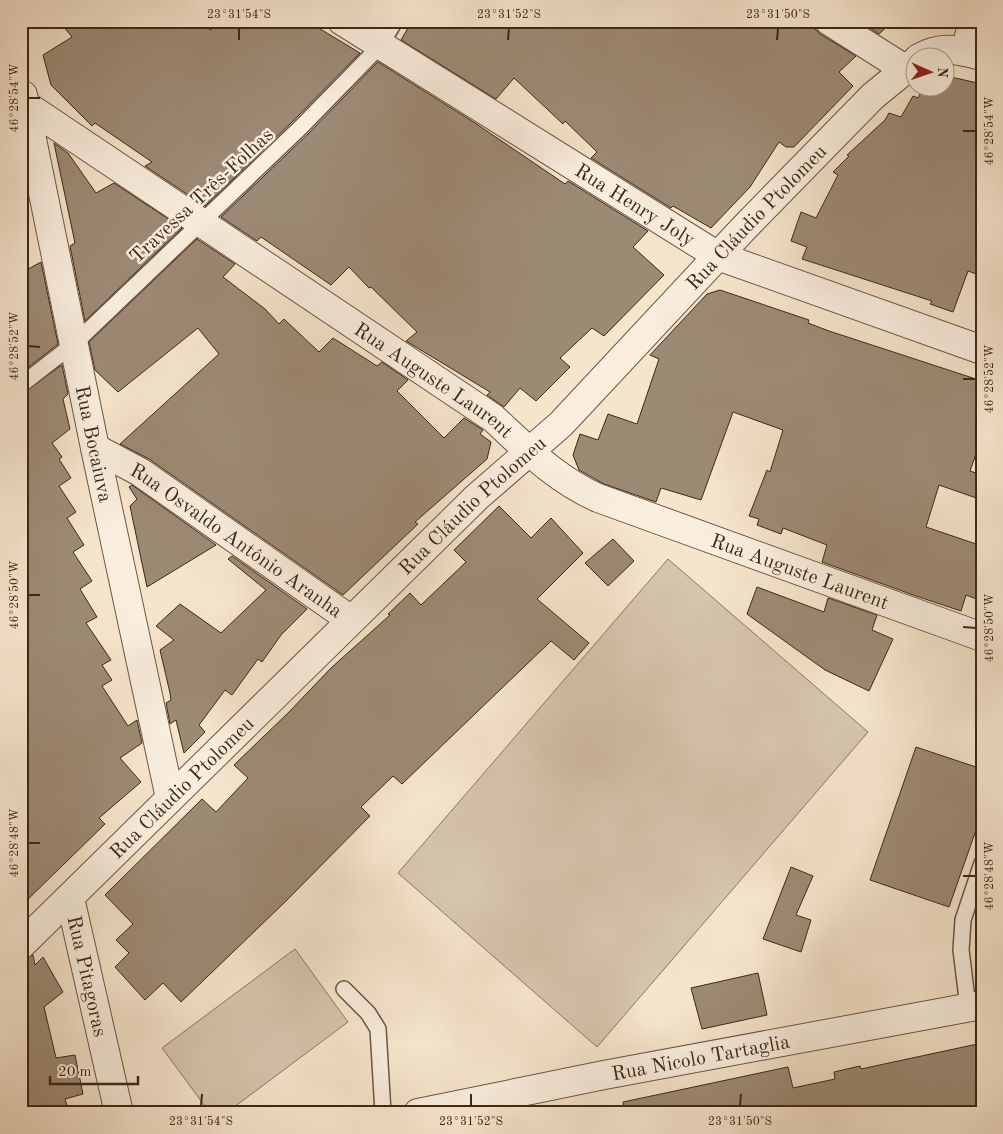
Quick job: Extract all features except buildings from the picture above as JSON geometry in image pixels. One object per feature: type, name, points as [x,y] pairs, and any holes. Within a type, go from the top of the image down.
[{"type":"street","name":"Rua Henry Joly","points":[[342,21],[718,256],[982,350]]},
{"type":"street","points":[[829,21],[906,59]]},
{"type":"street","points":[[973,21],[973,54]]},
{"type":"street","name":"Rua Cláudio Ptolomeu","points":[[956,50],[973,54]]},
{"type":"street","name":"Rua Cláudio Ptolomeu","points":[[21,945],[477,497],[561,424],[718,256],[873,96],[906,68]]},
{"type":"street","name":"Rua Auguste Laurent","points":[[23,97],[202,223],[492,418],[553,473],[573,487],[598,498],[982,637]]},
{"type":"street","name":"Rua Bocaiuva","points":[[23,97],[75,343],[95,448],[170,798]]},
{"type":"street","name":"Rua Osvaldo Antônio Aranha","points":[[95,448],[140,472],[351,620]]},
{"type":"street","name":"Rua Pitagoras","points":[[70,898],[119,1113]]},
{"type":"street","name":"Rua Nicolo Tartaglia","points":[[418,1113],[604,1075],[975,1006]]},
{"type":"lane","name":"Travessa Três-Folhas","points":[[21,385],[75,343],[301,127],[380,46],[395,21]]},
{"type":"lane","points":[[975,1006],[961,950],[963,920],[982,863]]},
{"type":"lane","points":[[344,989],[368,1013],[378,1029],[383,1113]]},
{"type":"shaded area","points":[[668,559],[868,732],[597,1047],[398,873]]},
{"type":"shaded area","points":[[295,949],[348,1022],[226,1113],[210,1113],[162,1048]]}]
